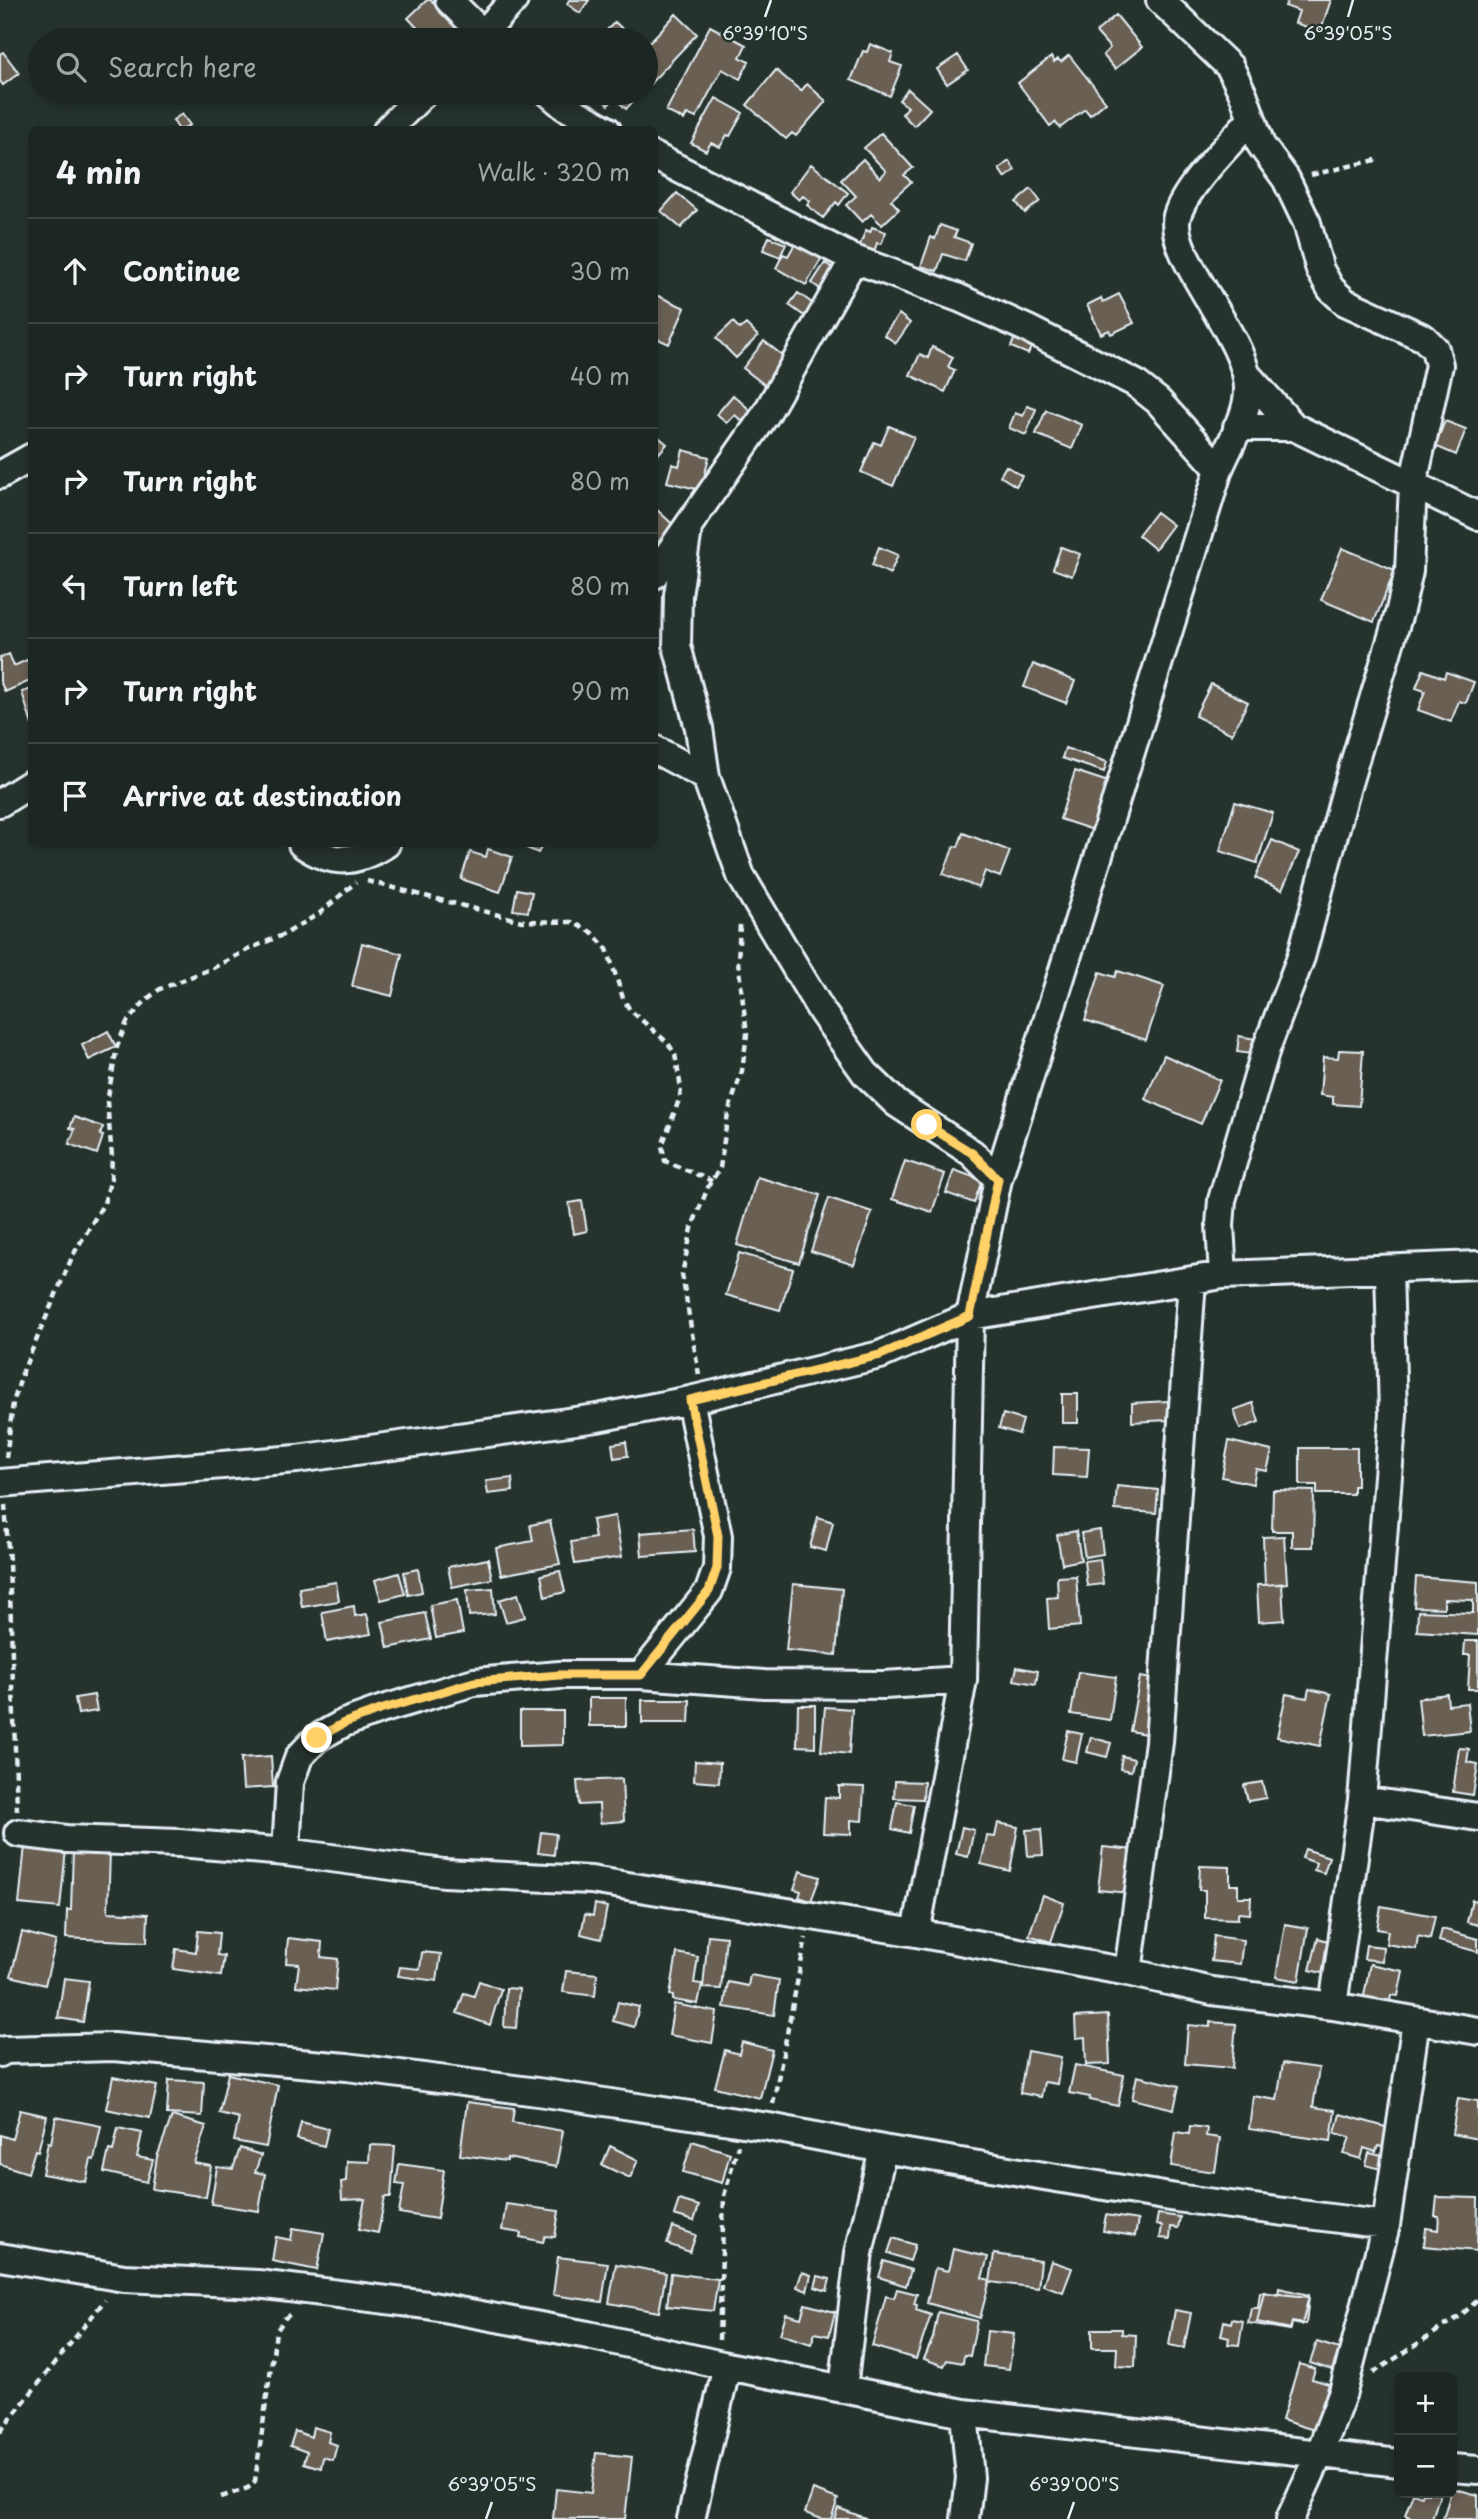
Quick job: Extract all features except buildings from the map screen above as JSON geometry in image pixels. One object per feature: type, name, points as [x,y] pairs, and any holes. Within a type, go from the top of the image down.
[{"type":"street","points":[[449,0],[474,28]]},
{"type":"street","points":[[491,28],[514,0]]},
{"type":"street","points":[[1160,0],[1230,67],[1244,96],[1261,145],[1286,179],[1307,223],[1320,270],[1331,289],[1345,302],[1424,338],[1435,349],[1439,365],[1413,484],[1409,571],[1400,610],[1346,790],[1301,957],[1266,1049],[1222,1200],[1220,1225],[1223,1275]]},
{"type":"street","points":[[391,126],[412,105]]},
{"type":"street","points":[[563,105],[600,126]]},
{"type":"street","points":[[1251,119],[1184,198],[1176,218],[1177,240],[1223,323],[1248,376],[1294,427],[1478,516]]},
{"type":"street","points":[[658,158],[854,259],[959,298],[1135,383],[1158,401],[1219,469]]},
{"type":"street","points":[[658,569],[766,414],[854,259]]},
{"type":"street","points":[[916,1933],[963,1680],[970,1316],[998,1179],[1219,469],[1249,393],[1248,376]]},
{"type":"street","points":[[1237,427],[1294,427]]},
{"type":"street","points":[[0,475],[28,459]]},
{"type":"street","points":[[688,528],[678,595],[677,646],[699,728],[706,777],[741,876],[822,1012],[865,1073],[895,1103],[972,1153],[998,1179]]},
{"type":"street","points":[[658,752],[706,777]]},
{"type":"street","points":[[0,803],[28,786]]},
{"type":"street","points":[[308,847],[334,859],[361,858],[381,847]]},
{"type":"street","points":[[2,1483],[297,1459],[597,1418],[880,1355],[970,1316],[1223,1275],[1478,1265]]},
{"type":"street","points":[[1333,2006],[1362,1800],[1393,1414],[1389,1270]]},
{"type":"street","points":[[1128,1972],[1159,1742],[1192,1281]]},
{"type":"street","points":[[641,1675],[709,1591],[717,1568],[718,1536],[696,1398]]},
{"type":"street","points":[[286,1852],[290,1782],[299,1757],[317,1738],[344,1723],[474,1682],[560,1675],[641,1675],[764,1684],[884,1685],[963,1680]]},
{"type":"street","points":[[1362,1800],[1478,1817]]},
{"type":"street","points":[[18,1833],[66,1839],[179,1843],[286,1852],[444,1873],[591,1880],[916,1933],[1128,1972],[1212,1991],[1333,2006],[1478,2031]]},
{"type":"street","points":[[1290,2519],[1319,2455],[1343,2392],[1386,2225],[1416,2021]]},
{"type":"street","points":[[0,2053],[5,2050],[113,2047],[347,2067],[756,2125],[1176,2199],[1386,2225]]},
{"type":"street","points":[[843,2389],[859,2253],[883,2149]]},
{"type":"street","points":[[0,2258],[124,2278],[258,2284],[427,2305],[588,2335],[964,2413],[1394,2462]]},
{"type":"street","points":[[691,2519],[723,2365]]},
{"type":"street","points":[[964,2413],[970,2478],[965,2519]]},
{"type":"street","points":[[1457,2468],[1478,2470]]},
{"type":"path","points":[[1286,179],[1380,159]]},
{"type":"path","points":[[696,1398],[682,1274],[692,1224],[720,1168],[728,1113],[742,1071],[747,1034],[738,961],[741,876]]},
{"type":"path","points":[[18,1833],[9,1562],[2,1483],[13,1403],[23,1371],[73,1255],[104,1203],[112,1157],[107,1102],[117,1047],[127,1022],[147,999],[160,989],[213,968],[285,934],[320,913],[358,878],[522,921],[572,922],[591,932],[607,949],[623,998],[630,1010],[668,1043],[675,1054],[681,1088],[662,1146],[665,1161],[712,1181]]},
{"type":"path","points":[[723,2365],[724,2196],[756,2125],[810,1916]]},
{"type":"path","points":[[0,2432],[72,2339],[124,2278]]},
{"type":"path","points":[[221,2497],[248,2488],[256,2481],[276,2332],[285,2318],[324,2292]]},
{"type":"path","points":[[1343,2392],[1460,2316],[1478,2300]]},
{"type":"route","points":[[317,1738],[344,1723],[380,1710],[474,1682],[560,1675],[641,1675],[709,1591],[717,1568],[718,1536],[690,1400],[880,1355],[970,1316],[998,1179],[972,1153],[927,1125]]}]
